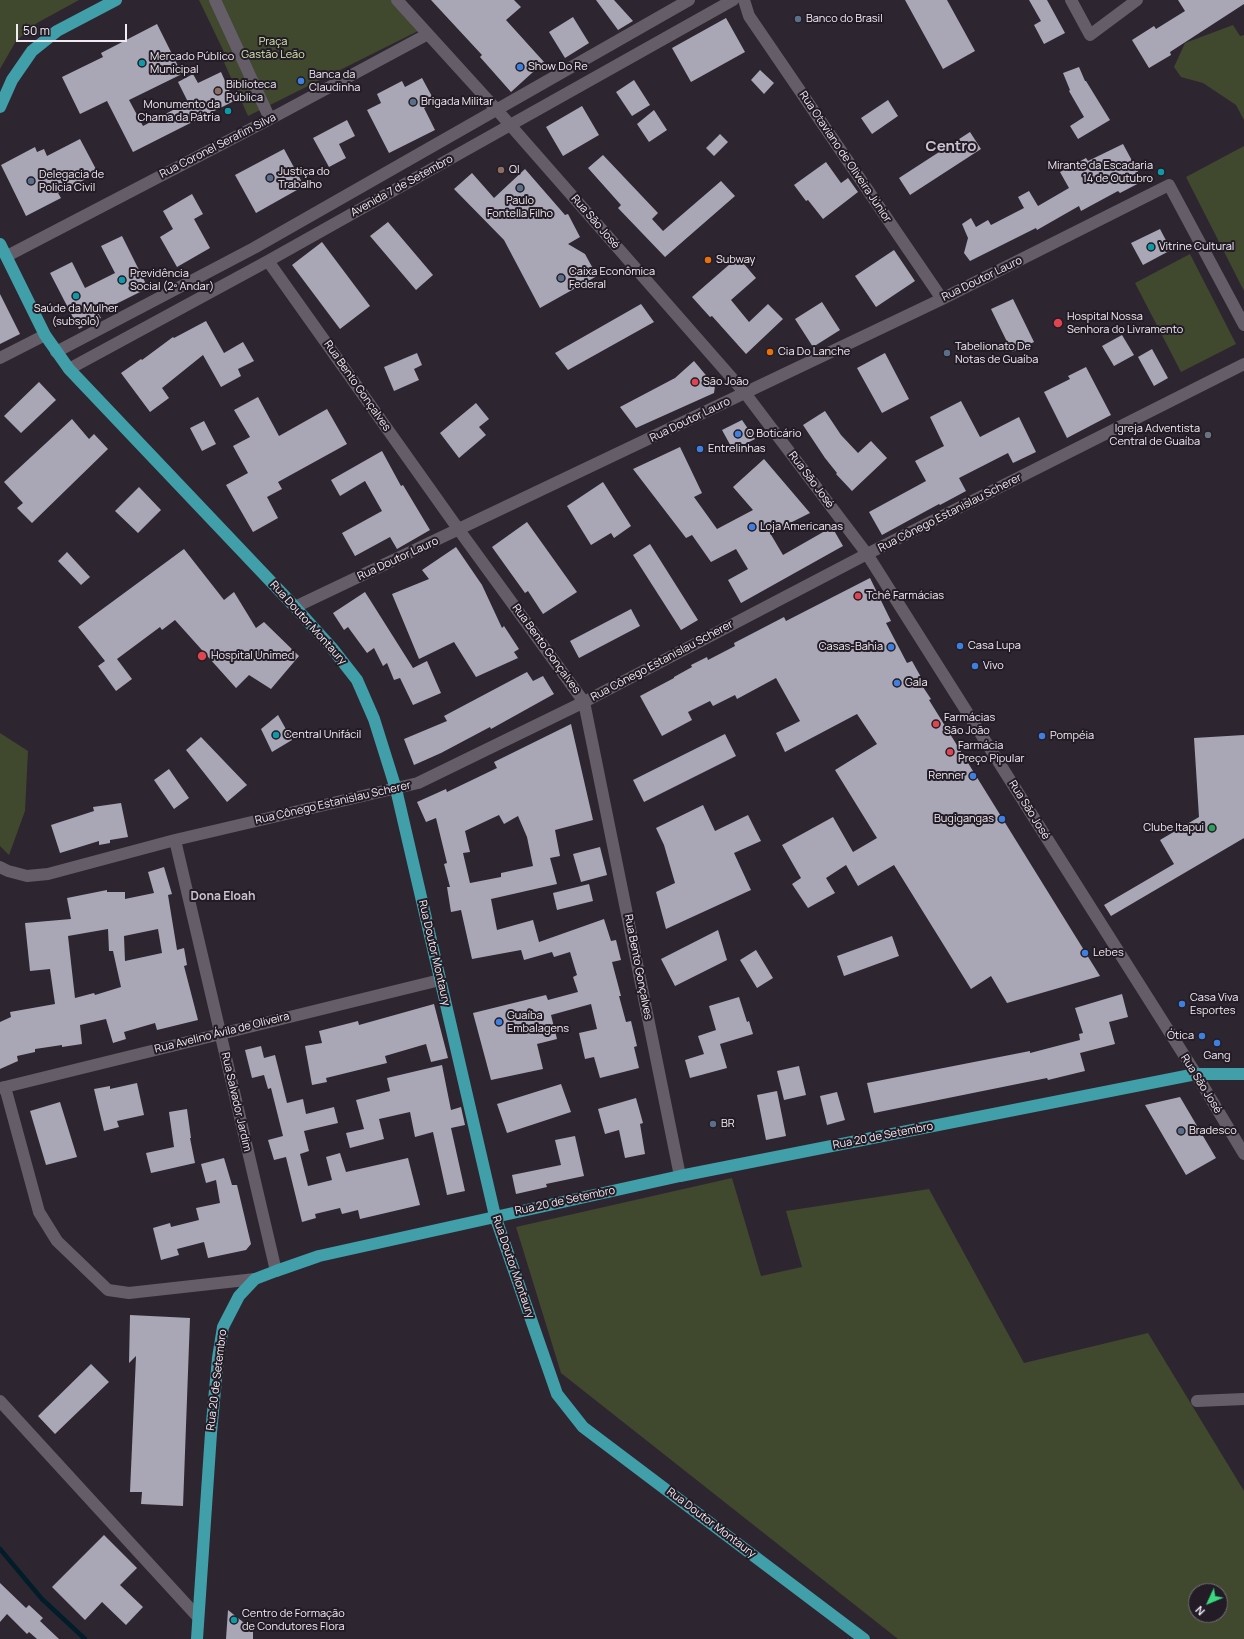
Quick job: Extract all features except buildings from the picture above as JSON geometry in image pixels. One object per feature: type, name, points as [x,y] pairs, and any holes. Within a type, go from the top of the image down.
[{"type":"main road","points":[[0,107],[12,80],[32,51],[57,31],[116,0]]},
{"type":"main road","name":"Rua Doutor Montaury","points":[[0,244],[45,335],[69,369],[295,607],[332,648],[357,680],[374,719],[396,789],[495,1216],[556,1394],[583,1427],[864,1639]]},
{"type":"main road","name":"Rua 20 de Setembro","points":[[197,1639],[197,1616],[211,1434],[218,1358],[223,1327],[239,1296],[256,1279],[319,1256],[680,1176],[1196,1074],[1244,1074]]},
{"type":"street","points":[[215,0],[270,119]]},
{"type":"street","name":"Rua São José","points":[[398,0],[497,110],[745,393],[867,554],[1196,1074],[1244,1154]]},
{"type":"street","name":"Avenida 7 de Setembro","points":[[56,352],[254,248],[690,0]]},
{"type":"street","name":"Rua Otaviano de Oliveira Júnior","points":[[744,0],[749,16]]},
{"type":"street","points":[[1071,0],[1090,35],[1137,0]]},
{"type":"street","name":"Avenida 7 de Setembro","points":[[69,369],[268,261],[731,1]]},
{"type":"street","name":"Rua Otaviano de Oliveira Júnior","points":[[731,1],[749,16],[942,299]]},
{"type":"street","name":"Rua Coronel Serafim Silva","points":[[7,256],[270,119],[428,34]]},
{"type":"street","points":[[618,40],[629,58]]},
{"type":"street","name":"Rua Doutor Lauro","points":[[295,607],[460,530],[942,299],[1169,185],[1244,325]]},
{"type":"street","name":"Rua Bento Gonçalves","points":[[268,261],[584,702],[680,1176]]},
{"type":"street","points":[[0,358],[45,335]]},
{"type":"street","name":"Rua Cônego Estanislau Scherer","points":[[0,867],[8,872],[27,876],[48,874],[175,840],[418,783],[584,702],[867,554],[1244,364]]},
{"type":"street","name":"Rua Salvador Jardim","points":[[175,840],[276,1271]]},
{"type":"street","name":"Rua Avelino Ávila de Oliveira","points":[[2,1087],[440,980]]},
{"type":"street","points":[[2,1087],[39,1212],[57,1241],[108,1290],[129,1293],[256,1279]]},
{"type":"street","points":[[1197,1401],[1244,1399]]},
{"type":"street","points":[[0,1402],[197,1616]]},
{"type":"green space","points":[[0,0],[79,0],[37,23],[16,41],[0,69]]},
{"type":"green space","name":"Praça Gastão Leão","points":[[199,0],[391,0],[420,30],[248,116],[223,60],[224,52]]},
{"type":"green space","points":[[1233,25],[1240,36],[1244,35],[1244,120],[1236,105],[1203,83],[1181,77],[1174,67],[1185,43]]},
{"type":"green space","points":[[1244,146],[1244,291],[1186,177]]},
{"type":"green space","points":[[1190,254],[1236,344],[1181,372],[1135,283]]},
{"type":"green space","points":[[0,733],[28,751],[25,811],[9,855],[0,846]]},
{"type":"green space","points":[[732,1178],[761,1276],[802,1267],[786,1211],[929,1189],[1024,1363],[1148,1333],[1244,1491],[1244,1639],[898,1639],[561,1373],[516,1227]]},
{"type":"waterway","points":[[0,1549],[42,1599],[85,1639]]},
{"type":"place","name":"Banco do Brasil","points":[[798,19]]},
{"type":"place","name":"Mercado Público Municipal","points":[[142,63]]},
{"type":"place","name":"Show Do Re","points":[[520,67]]},
{"type":"place","name":"Banca da Claudinha","points":[[301,81]]},
{"type":"place","name":"Biblioteca Pública","points":[[218,91]]},
{"type":"place","name":"Brigada Militar","points":[[413,102]]},
{"type":"place","name":"Monumento da Chama da Pátria","points":[[228,111]]},
{"type":"place","name":"QI","points":[[501,170]]},
{"type":"place","name":"Mirante da Escadaria 14 de Outubro","points":[[1161,172]]},
{"type":"place","name":"Justiça do Trabalho","points":[[270,178]]},
{"type":"place","name":"Delegacia de Policia Civil","points":[[31,181]]},
{"type":"place","name":"Paulo Fontella Filho","points":[[520,188]]},
{"type":"place","name":"Vitrine Cultural","points":[[1151,247]]},
{"type":"place","name":"Subway","points":[[708,260]]},
{"type":"place","name":"Caixa Econômica Federal","points":[[561,278]]},
{"type":"place","name":"Previdência Social (2º Andar)","points":[[122,280]]},
{"type":"place","name":"Saúde da Mulher (subsolo)","points":[[76,296]]},
{"type":"place","name":"Hospital Nossa Senhora do Livramento","points":[[1058,323]]},
{"type":"place","name":"Cia Do Lanche","points":[[770,352]]},
{"type":"place","name":"Tabelionato De Notas de Guaíba","points":[[947,353]]},
{"type":"place","name":"São João","points":[[695,382]]},
{"type":"place","name":"O Boticário","points":[[738,434]]},
{"type":"place","name":"Igreja Adventista Central de Guaíba","points":[[1208,435]]},
{"type":"place","name":"Entrelinhas","points":[[700,449]]},
{"type":"place","name":"Loja Americanas","points":[[752,527]]},
{"type":"place","name":"Tchê Farmácias","points":[[858,596]]},
{"type":"place","name":"Casa Lupa","points":[[960,646]]},
{"type":"place","name":"Casas-Bahia","points":[[891,647]]},
{"type":"place","name":"Hospital Unimed","points":[[202,656]]},
{"type":"place","name":"Vivo","points":[[975,666]]},
{"type":"place","name":"Gala","points":[[897,683]]},
{"type":"place","name":"Farmácias São João","points":[[936,724]]},
{"type":"place","name":"Central Unifácil","points":[[276,735]]},
{"type":"place","name":"Pompéia","points":[[1042,736]]},
{"type":"place","name":"Farmácia Preço Pipular","points":[[950,752]]},
{"type":"place","name":"Renner","points":[[973,776]]},
{"type":"place","name":"Bugigangas","points":[[1002,819]]},
{"type":"place","name":"Clube Itapui","points":[[1212,828]]},
{"type":"place","name":"Lebes","points":[[1085,953]]},
{"type":"place","name":"Casa Viva Esportes","points":[[1182,1004]]},
{"type":"place","name":"Guaíba Embalagens","points":[[499,1022]]},
{"type":"place","name":"Ótica","points":[[1202,1036]]},
{"type":"place","name":"Gang","points":[[1217,1043]]},
{"type":"place","name":"BR","points":[[713,1124]]},
{"type":"place","name":"Bradesco","points":[[1181,1131]]},
{"type":"place","name":"Centro de Formação de Condutores Flora","points":[[234,1620]]},
{"type":"district","name":"Centro","points":[[951,147]]},
{"type":"district","name":"Dona Eloah","points":[[223,897]]}]
